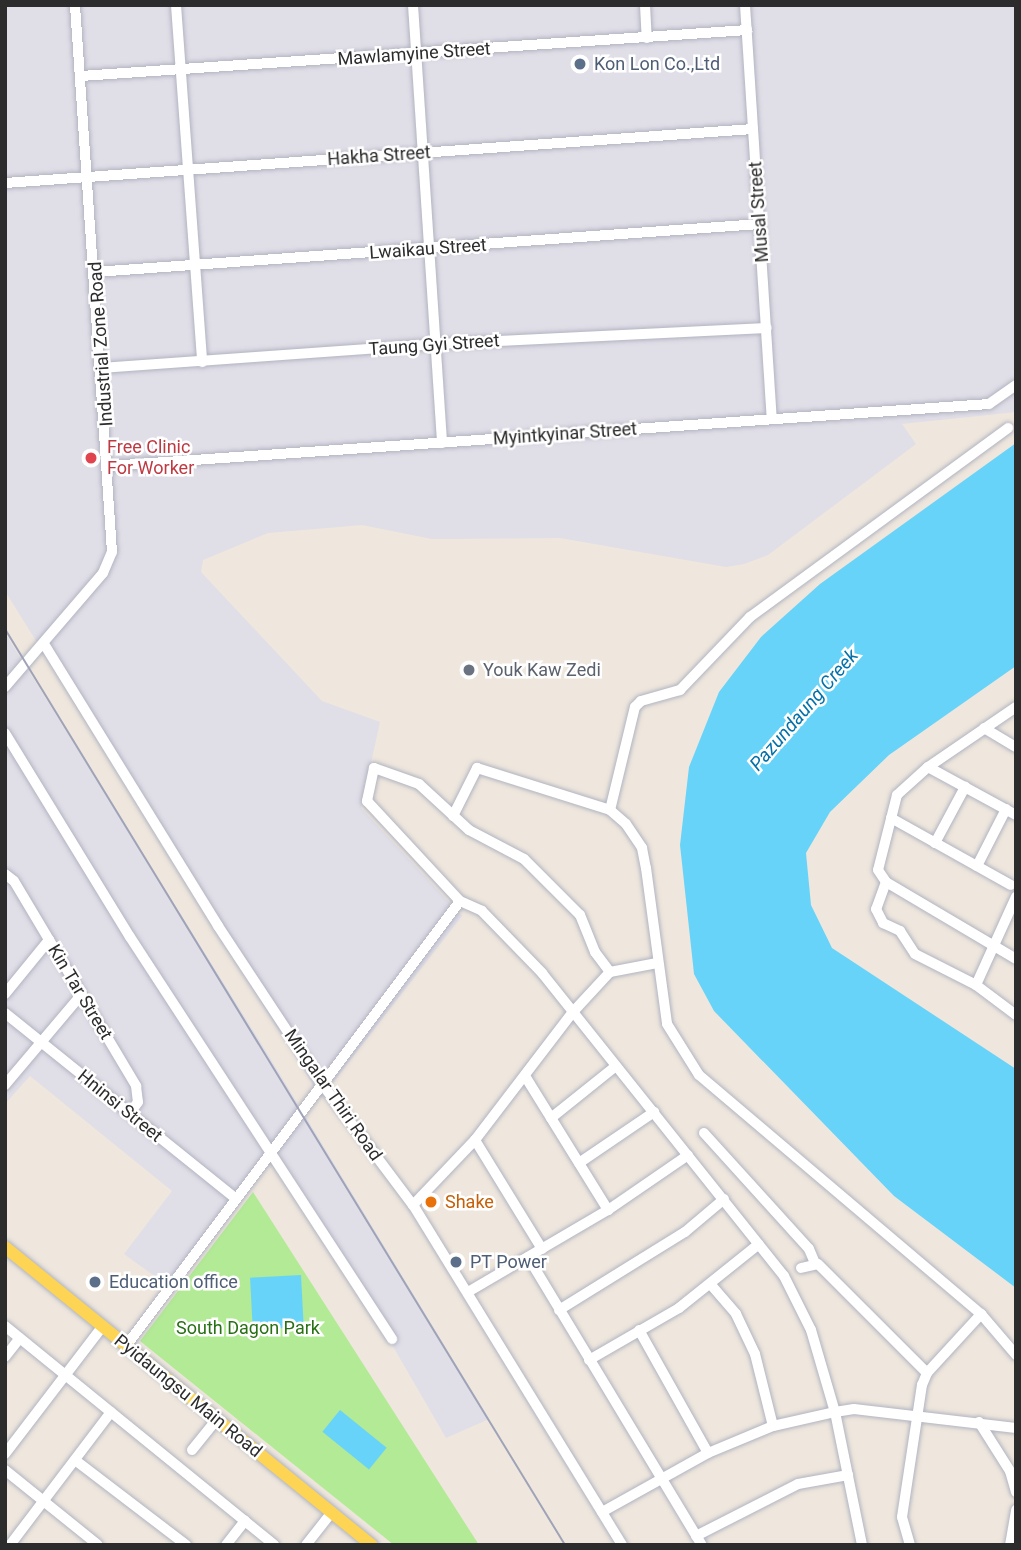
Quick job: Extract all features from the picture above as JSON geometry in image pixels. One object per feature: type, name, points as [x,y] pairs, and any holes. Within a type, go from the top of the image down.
[{"type":"main road","name":"Pyidaungsu Main Road","points":[[5,1247],[372,1545]]},
{"type":"street","name":"Industrial Zone Road","points":[[5,687],[44,644],[109,562],[109,466],[75,5]]},
{"type":"street","points":[[176,5],[202,362]]},
{"type":"street","points":[[413,5],[442,443]]},
{"type":"street","points":[[645,5],[647,38]]},
{"type":"street","name":"Musal Street","points":[[745,5],[772,418]]},
{"type":"street","name":"Mawlamyine Street","points":[[80,76],[747,30]]},
{"type":"street","name":"Hakha Street","points":[[5,183],[753,129]]},
{"type":"street","name":"Lwaikau Street","points":[[95,272],[429,250],[760,224]]},
{"type":"street","name":"Taung Gyi Street","points":[[102,368],[437,344],[766,328]]},
{"type":"street","name":"Myintkyinar Street","points":[[109,466],[989,404],[1016,385]]},
{"type":"street","points":[[610,810],[635,707],[641,701],[680,690],[750,617],[1008,428]]},
{"type":"street","name":"Mingalar Thiri Road","points":[[44,644],[322,1084],[413,1205],[622,1545]]},
{"type":"street","points":[[1016,707],[928,767],[897,795],[878,870],[887,882],[1016,959]]},
{"type":"street","points":[[984,728],[1016,747]]},
{"type":"street","points":[[5,733],[269,1155],[392,1339]]},
{"type":"street","points":[[928,767],[1011,812],[977,866]]},
{"type":"street","points":[[610,972],[570,902],[511,849],[469,830],[419,784],[374,768],[367,802],[460,901],[491,920],[542,974],[724,1199],[800,1302],[835,1412],[848,1475],[857,1544]]},
{"type":"street","points":[[453,816],[477,768],[610,810],[642,848],[667,1024],[699,1075],[981,1314],[1016,1355]]},
{"type":"street","points":[[935,843],[965,787]]},
{"type":"street","points":[[891,818],[1011,885]]},
{"type":"street","points":[[5,892],[10,878]]},
{"type":"street","name":"Kin Tar Street","points":[[10,878],[136,1086],[138,1102],[130,1113]]},
{"type":"street","points":[[887,882],[876,909],[883,923],[899,929],[915,954],[976,985],[1016,1015]]},
{"type":"street","points":[[976,985],[1016,897]]},
{"type":"street","points":[[126,1346],[235,1198],[304,1113],[322,1084],[460,901]]},
{"type":"street","points":[[5,994],[49,940]]},
{"type":"street","points":[[413,1205],[475,1140],[572,1013],[610,972],[657,963]]},
{"type":"street","points":[[5,1085],[81,995]]},
{"type":"street","name":"Hninsi Street","points":[[5,1013],[235,1198]]},
{"type":"street","points":[[551,1118],[617,1066]]},
{"type":"street","points":[[525,1076],[608,1210]]},
{"type":"street","points":[[579,1163],[654,1112]]},
{"type":"street","points":[[704,1133],[809,1249],[815,1263],[927,1373]]},
{"type":"street","points":[[475,1140],[542,1249]]},
{"type":"street","points":[[468,1292],[608,1210],[688,1155]]},
{"type":"street","points":[[559,1310],[685,1232],[724,1199]]},
{"type":"street","points":[[589,1360],[712,1286],[759,1244]]},
{"type":"street","points":[[528,1257],[699,1541],[798,1484],[848,1475]]},
{"type":"street","points":[[801,1268],[815,1263]]},
{"type":"street","points":[[712,1286],[736,1314],[755,1354],[773,1426]]},
{"type":"street","points":[[909,1545],[902,1517],[917,1416],[927,1373],[981,1314]]},
{"type":"street","points":[[5,1326],[274,1545]]},
{"type":"street","points":[[5,1454],[102,1327]]},
{"type":"street","points":[[639,1330],[708,1453]]},
{"type":"street","points":[[5,1357],[20,1338]]},
{"type":"street","points":[[602,1512],[708,1453],[773,1426],[835,1412],[854,1409],[1016,1427]]},
{"type":"street","points":[[10,1545],[111,1412]]},
{"type":"street","points":[[192,1450],[216,1419]]},
{"type":"street","points":[[978,1422],[1010,1471],[1016,1492]]},
{"type":"street","points":[[75,1460],[186,1545]]},
{"type":"street","points":[[5,1470],[98,1545]]},
{"type":"street","points":[[1010,1545],[1016,1510]]},
{"type":"street","points":[[306,1545],[332,1512]]},
{"type":"street","points":[[226,1545],[245,1521]]},
{"type":"shaded area","points":[[5,5],[1016,5],[1016,412],[902,424],[916,444],[768,555],[744,564],[726,567],[560,538],[432,539],[362,525],[268,533],[203,560],[201,572],[322,701],[380,722],[361,808],[462,916],[321,1098],[5,591]]},
{"type":"shaded area","points":[[5,633],[261,1043],[489,1419],[446,1438],[369,1305],[269,1155],[171,1288],[124,1254],[172,1191],[30,1076],[5,1104]]},
{"type":"green space","name":"South Dagon Park","points":[[253,1192],[479,1545],[394,1545],[140,1341]]},
{"type":"water","name":"Pazundaung Creek","points":[[1016,443],[1016,666],[889,755],[830,812],[806,853],[811,905],[832,948],[1016,1069],[1016,1288],[894,1196],[714,1011],[694,974],[680,845],[689,767],[719,692],[761,637],[820,584]]},
{"type":"water","points":[[301,1275],[304,1327],[253,1330],[250,1278]]},
{"type":"water","points":[[340,1410],[387,1448],[369,1470],[322,1432]]},
{"type":"railway","points":[[5,629],[565,1545]]},
{"type":"place","name":"Kon Lon Co.,Ltd","points":[[580,64]]},
{"type":"place","name":"Free Clinic For Worker","points":[[91,458]]},
{"type":"place","name":"Youk Kaw Zedi","points":[[469,670]]},
{"type":"place","name":"Shake","points":[[431,1202]]},
{"type":"place","name":"PT Power","points":[[456,1262]]},
{"type":"place","name":"Education office","points":[[95,1282]]}]
